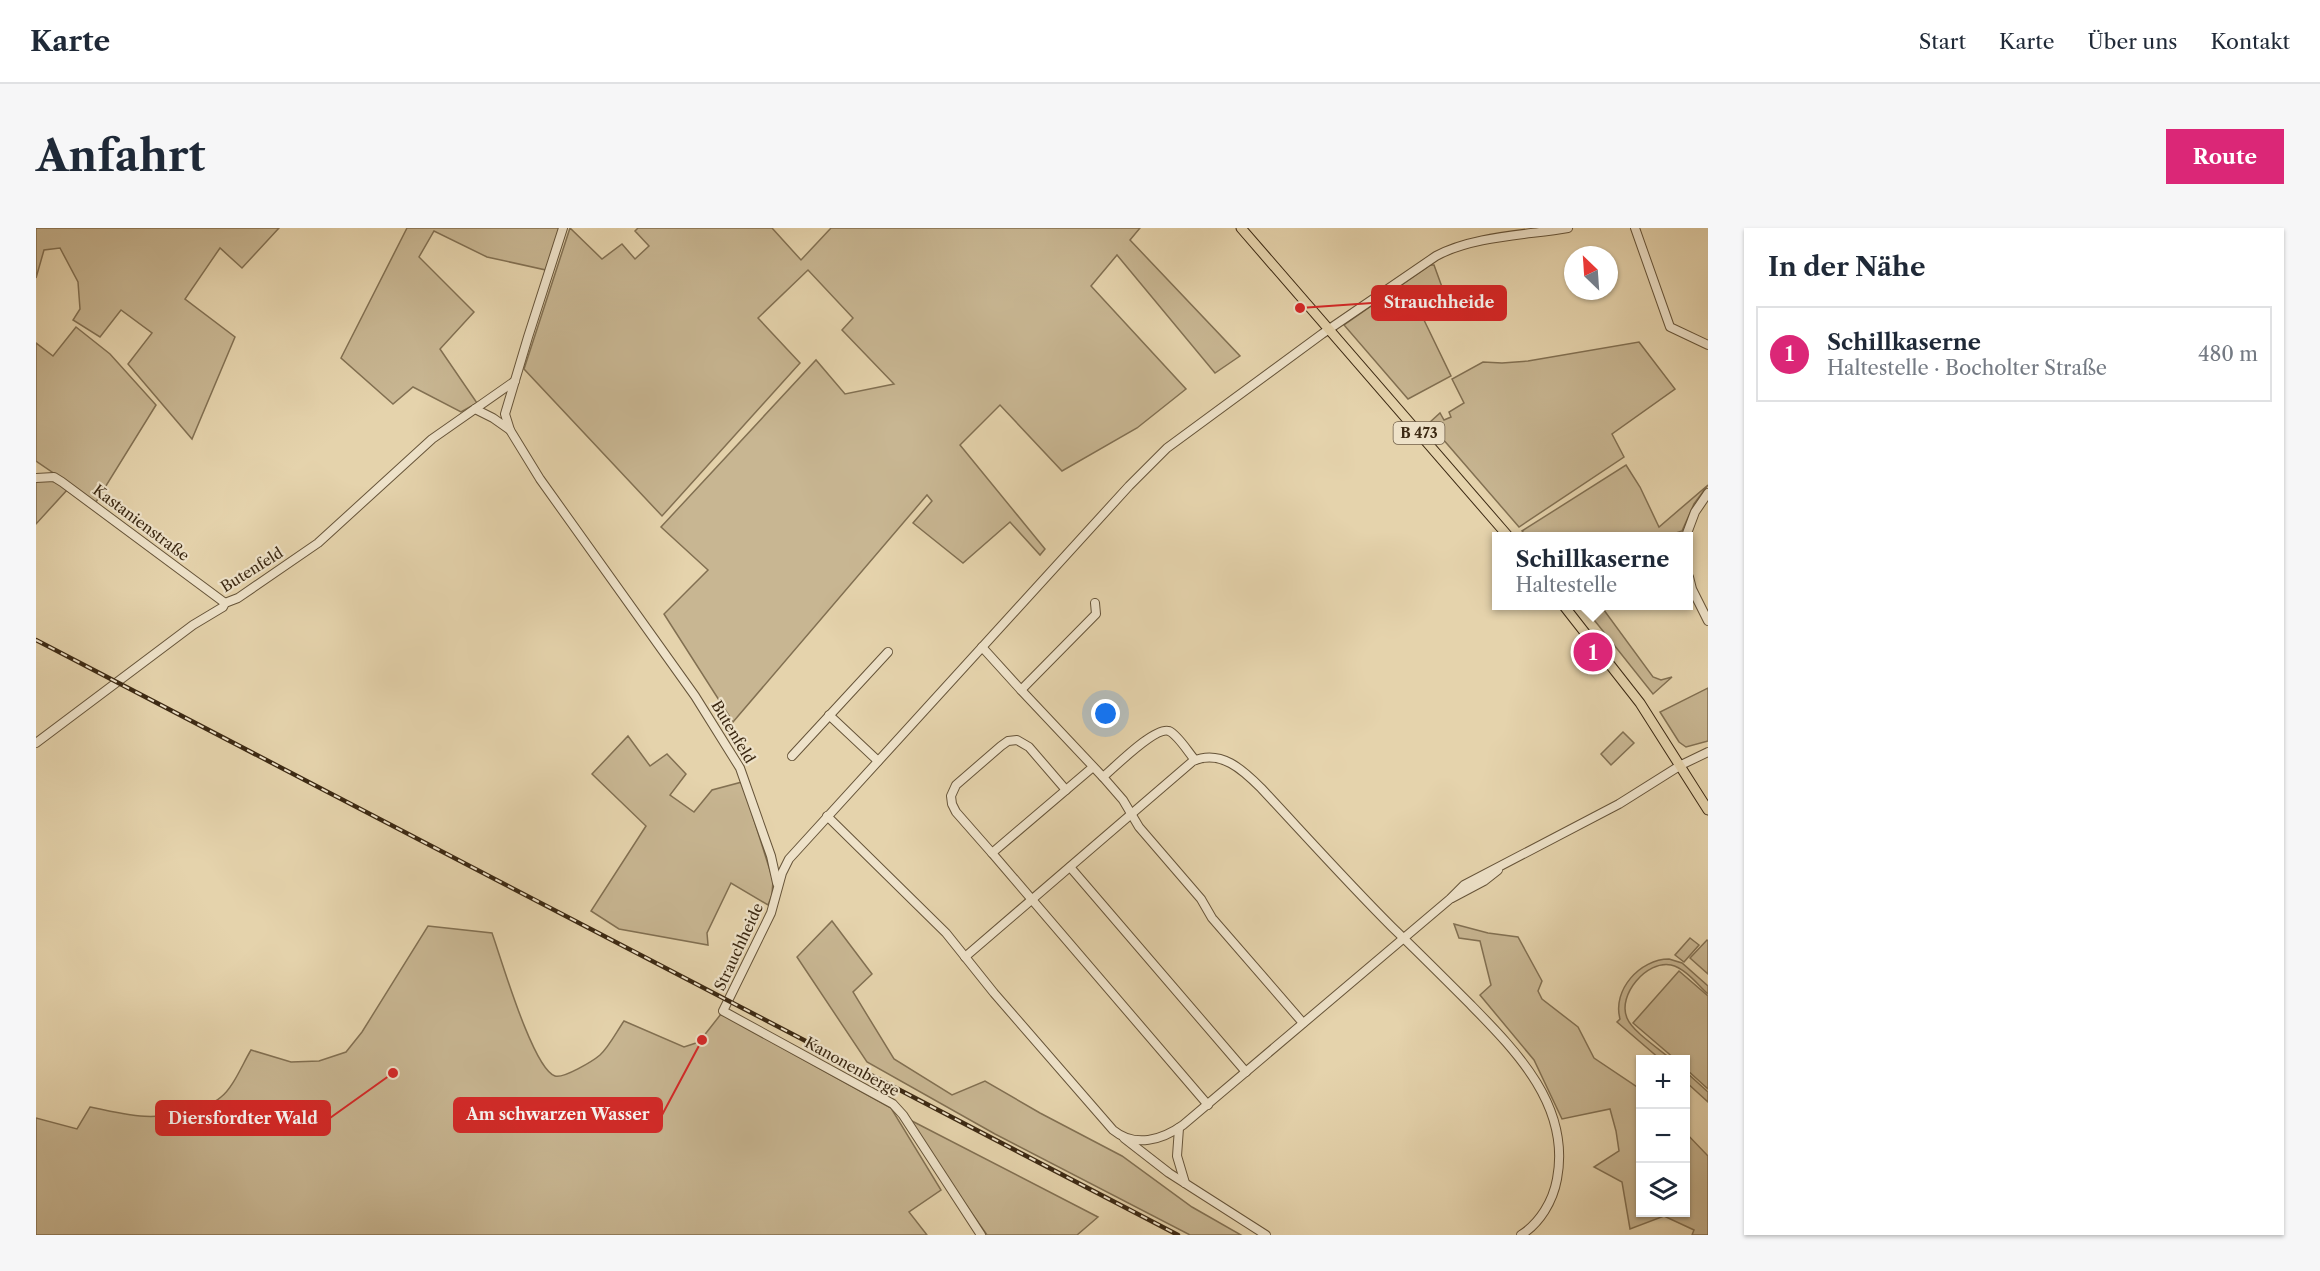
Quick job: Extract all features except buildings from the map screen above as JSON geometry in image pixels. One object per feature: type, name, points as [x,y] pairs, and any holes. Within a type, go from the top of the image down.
[{"type":"main road","name":"B 473","points":[[1241,228],[1504,532]]},
{"type":"main road","points":[[1567,610],[1623,680],[1681,765],[1708,810]]},
{"type":"street","name":"Butenfeld","points":[[563,228],[514,381],[506,414],[510,430],[540,479],[695,696],[740,768],[771,856],[778,885]]},
{"type":"street","name":"Strauchheide","points":[[723,1011],[771,913],[778,885],[789,859],[1129,486],[1167,448],[1327,327],[1447,250],[1471,243],[1568,228]]},
{"type":"street","points":[[1635,228],[1670,327],[1708,345]]},
{"type":"street","name":"Butenfeld","points":[[36,743],[193,625],[223,607],[225,603],[238,598],[318,543],[432,439],[514,381]]},
{"type":"street","name":"Butenfeld","points":[[475,410],[493,418],[510,430]]},
{"type":"street","name":"Kastanienstraße","points":[[36,478],[54,477],[62,482],[225,603]]},
{"type":"street","points":[[1688,532],[1695,512],[1708,494]]},
{"type":"street","points":[[1693,591],[1708,621]]},
{"type":"street","points":[[1021,690],[1096,614],[1095,603]]},
{"type":"street","points":[[982,647],[1123,800],[1139,828],[1202,899],[1212,918],[1303,1023]]},
{"type":"street","points":[[792,756],[888,652]]},
{"type":"street","points":[[829,715],[878,761]]},
{"type":"street","points":[[1103,777],[1152,736],[1162,731],[1171,733],[1195,760]]},
{"type":"street","points":[[1066,790],[1029,747],[1017,740],[1005,743],[956,784],[951,796],[953,808],[1208,1104]]},
{"type":"street","points":[[1122,1137],[1151,1140],[1179,1128],[1466,883],[1501,867],[1636,794],[1681,765],[1708,752]]},
{"type":"street","points":[[965,957],[1195,760],[1206,758],[1223,760],[1244,771],[1511,1046],[1537,1083],[1551,1111],[1559,1159],[1556,1185],[1544,1212],[1521,1235]]},
{"type":"street","points":[[992,854],[1093,767]]},
{"type":"street","points":[[827,816],[946,933],[1122,1137],[1185,1183],[1266,1235]]},
{"type":"street","points":[[771,856],[778,860],[789,859]]},
{"type":"street","points":[[1070,867],[1246,1072]]},
{"type":"street","name":"Kanonenberge","points":[[723,1011],[893,1104],[903,1115],[981,1235]]},
{"type":"street","points":[[1179,1128],[1177,1156],[1185,1183]]},
{"type":"shaded area","points":[[36,228],[279,228],[242,268],[220,248],[185,299],[235,337],[192,439],[128,364],[152,333],[121,310],[100,337],[73,320],[80,309],[78,282],[60,248],[44,250],[36,278]]},
{"type":"shaded area","points":[[407,228],[560,228],[546,270],[487,257],[434,231],[419,257],[474,312],[440,349],[477,403],[461,412],[413,387],[393,404],[341,358]]},
{"type":"shaded area","points":[[570,228],[602,259],[622,244],[635,259],[649,246],[635,231],[638,228],[772,228],[801,260],[831,228],[1140,228],[1130,240],[1240,356],[1215,373],[1117,255],[1091,286],[1186,389],[1137,428],[1062,471],[1000,405],[960,445],[1045,549],[1040,555],[1010,522],[963,563],[913,523],[932,501],[927,495],[733,722],[664,614],[708,570],[661,527],[816,360],[845,394],[894,384],[842,330],[853,318],[808,270],[758,318],[800,363],[662,516],[524,369]]},
{"type":"shaded area","points":[[1430,265],[1434,265],[1450,309],[1423,318],[1451,376],[1408,399],[1344,325]]},
{"type":"shaded area","points":[[76,327],[110,354],[156,405],[96,502],[36,461],[36,343],[53,356]]},
{"type":"shaded area","points":[[1639,342],[1675,389],[1612,434],[1624,457],[1519,527],[1429,423],[1440,413],[1444,420],[1451,417],[1449,412],[1464,403],[1452,379],[1483,362],[1528,361]]},
{"type":"shaded area","points":[[1626,465],[1640,487],[1659,527],[1708,485],[1694,504],[1682,531],[1679,532],[1522,531]]},
{"type":"shaded area","points":[[36,481],[56,482],[67,490],[36,524]]},
{"type":"shaded area","points":[[1586,610],[1604,610],[1653,677],[1661,680],[1672,677],[1653,694]]},
{"type":"shaded area","points":[[1708,688],[1708,741],[1686,747],[1679,742],[1660,712]]},
{"type":"shaded area","points":[[1623,732],[1634,743],[1611,765],[1601,754]]},
{"type":"shaded area","points":[[628,736],[650,766],[667,754],[686,774],[670,795],[694,812],[712,790],[742,782],[773,880],[772,895],[768,905],[731,883],[707,933],[708,945],[619,929],[591,911],[646,826],[592,774]]},
{"type":"shaded area","points":[[832,921],[872,974],[853,992],[894,1059],[952,1095],[985,1081],[1122,1156],[1192,1207],[1241,1235],[1190,1235],[995,1134],[867,1062],[797,957]]},
{"type":"shaded area","points":[[1454,924],[1488,933],[1518,937],[1542,981],[1538,991],[1542,999],[1578,1027],[1594,1058],[1636,1086],[1636,1217],[1661,1217],[1630,1229],[1622,1182],[1594,1167],[1619,1151],[1610,1109],[1562,1119],[1534,1060],[1480,995],[1491,985],[1480,941],[1459,938]]},
{"type":"shaded area","points":[[428,926],[492,933],[528,1034],[546,1069],[555,1076],[571,1072],[600,1055],[624,1021],[684,1047],[699,1042],[721,1014],[891,1108],[941,1190],[909,1212],[927,1235],[36,1235],[36,1118],[77,1129],[90,1107],[143,1116],[181,1113],[209,1104],[221,1097],[234,1082],[251,1050],[291,1062],[319,1061],[346,1052],[362,1032]]},
{"type":"shaded area","points":[[1690,938],[1699,945],[1684,962],[1675,955]]},
{"type":"shaded area","points":[[1708,941],[1708,974],[1690,958]]},
{"type":"shaded area","points":[[1669,959],[1682,963],[1708,986],[1708,994],[1686,973],[1671,965],[1662,965],[1644,974],[1630,990],[1626,999],[1627,1018],[1640,1034],[1666,1055],[1655,1055],[1617,1022],[1620,1019],[1620,997],[1624,987],[1639,970],[1658,960]]},
{"type":"shaded area","points":[[1679,971],[1708,996],[1708,1089],[1690,1073],[1690,1055],[1670,1055],[1633,1023]]},
{"type":"shaded area","points":[[1690,1076],[1708,1092],[1708,1102],[1690,1086]]},
{"type":"shaded area","points":[[912,1121],[1098,1217],[1077,1235],[987,1235],[927,1149]]},
{"type":"shaded area","points":[[1690,1137],[1708,1156],[1708,1235],[1692,1235],[1694,1230],[1666,1217],[1690,1217]]},
{"type":"railway","points":[[36,640],[1178,1235]]},
{"type":"place","name":"Strauchheide","points":[[1300,308]]},
{"type":"place","name":"Schillkaserne","points":[[1593,652]]},
{"type":"place","name":"Am schwarzen Wasser","points":[[702,1040]]},
{"type":"place","name":"Diersfordter Wald","points":[[393,1073]]}]
